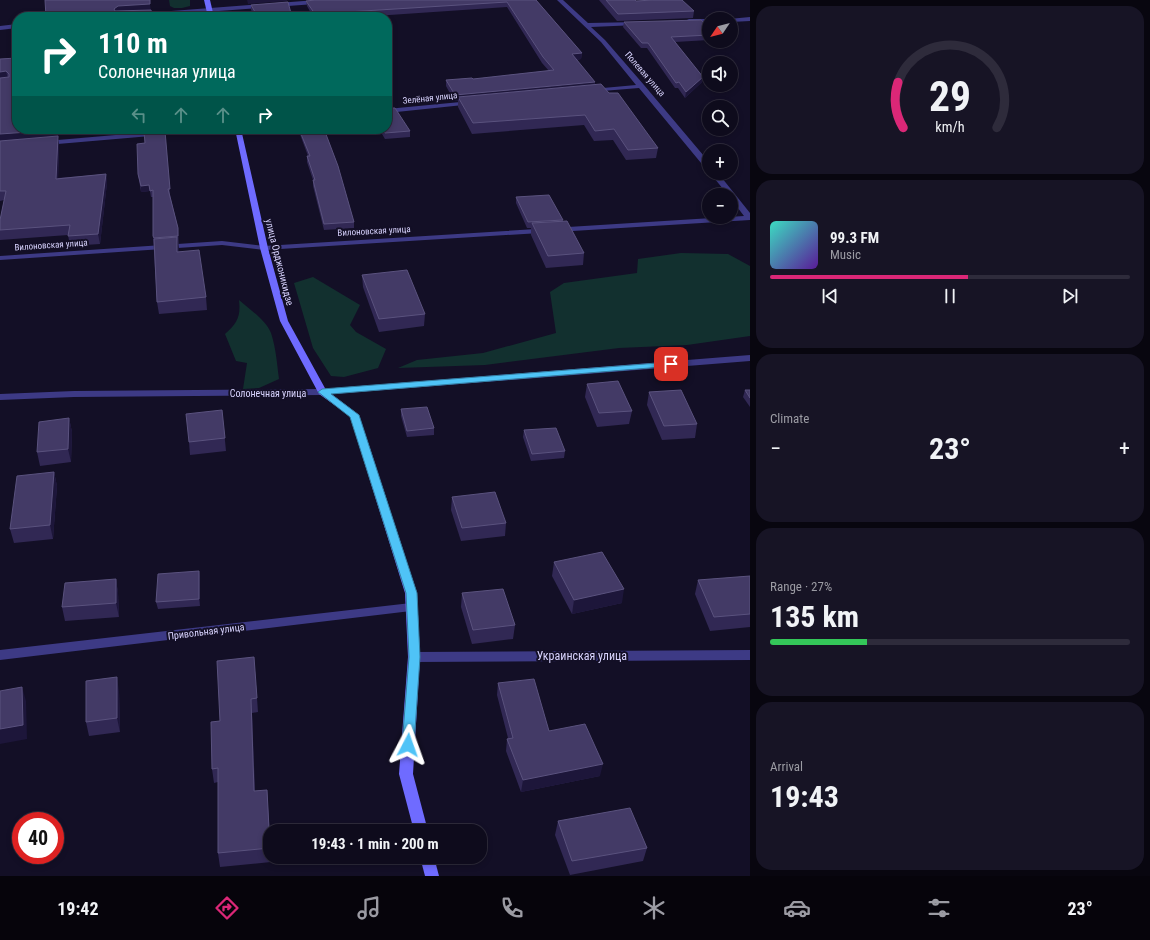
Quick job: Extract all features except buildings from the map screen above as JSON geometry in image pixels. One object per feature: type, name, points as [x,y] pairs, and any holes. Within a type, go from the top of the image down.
[{"type":"street","points":[[207,0],[210,12]]},
{"type":"street","points":[[175,12],[342,0]]},
{"type":"street","name":"Полевая улица","points":[[560,0],[603,41],[702,159]]},
{"type":"street","points":[[738,20],[750,19]]},
{"type":"street","points":[[686,21],[702,21]]},
{"type":"street","points":[[585,25],[647,23]]},
{"type":"street","points":[[0,28],[12,27]]},
{"type":"street","points":[[588,91],[642,86]]},
{"type":"street","name":"Зелёная улица","points":[[392,111],[480,102]]},
{"type":"street","points":[[36,144],[151,134]]},
{"type":"street","name":"улица Орджоникидзе","points":[[239,134],[264,248],[284,321],[322,392]]},
{"type":"street","points":[[720,180],[750,218]]},
{"type":"street","name":"Вилоновская улица","points":[[0,258],[222,243],[264,248],[750,218]]},
{"type":"street","name":"Солонечная улица","points":[[0,397],[74,394],[322,392],[750,358]]},
{"type":"street","points":[[322,392],[354,415],[411,593],[414,657],[406,774],[419,824]]},
{"type":"street","name":"Привольная улица","points":[[0,655],[411,607]]},
{"type":"street","name":"Украинская улица","points":[[414,657],[750,655]]},
{"type":"street","points":[[429,864],[432,876]]},
{"type":"green space","points":[[169,0],[190,0],[190,6],[174,8],[170,6]]},
{"type":"green space","points":[[681,253],[728,254],[750,266],[750,336],[687,345],[619,348],[485,365],[398,368],[417,360],[483,353],[556,333],[550,292],[564,283],[637,273],[638,259]]},
{"type":"green space","points":[[313,277],[360,305],[350,325],[356,332],[386,349],[378,368],[344,377],[331,376],[313,348],[294,283]]},
{"type":"green space","points":[[239,300],[257,315],[269,328],[274,344],[279,379],[259,388],[243,389],[247,363],[236,361],[225,334],[233,326],[239,315]]},
{"type":"route","points":[[408,745],[414,657],[411,593],[354,415],[322,392],[671,364]]}]
